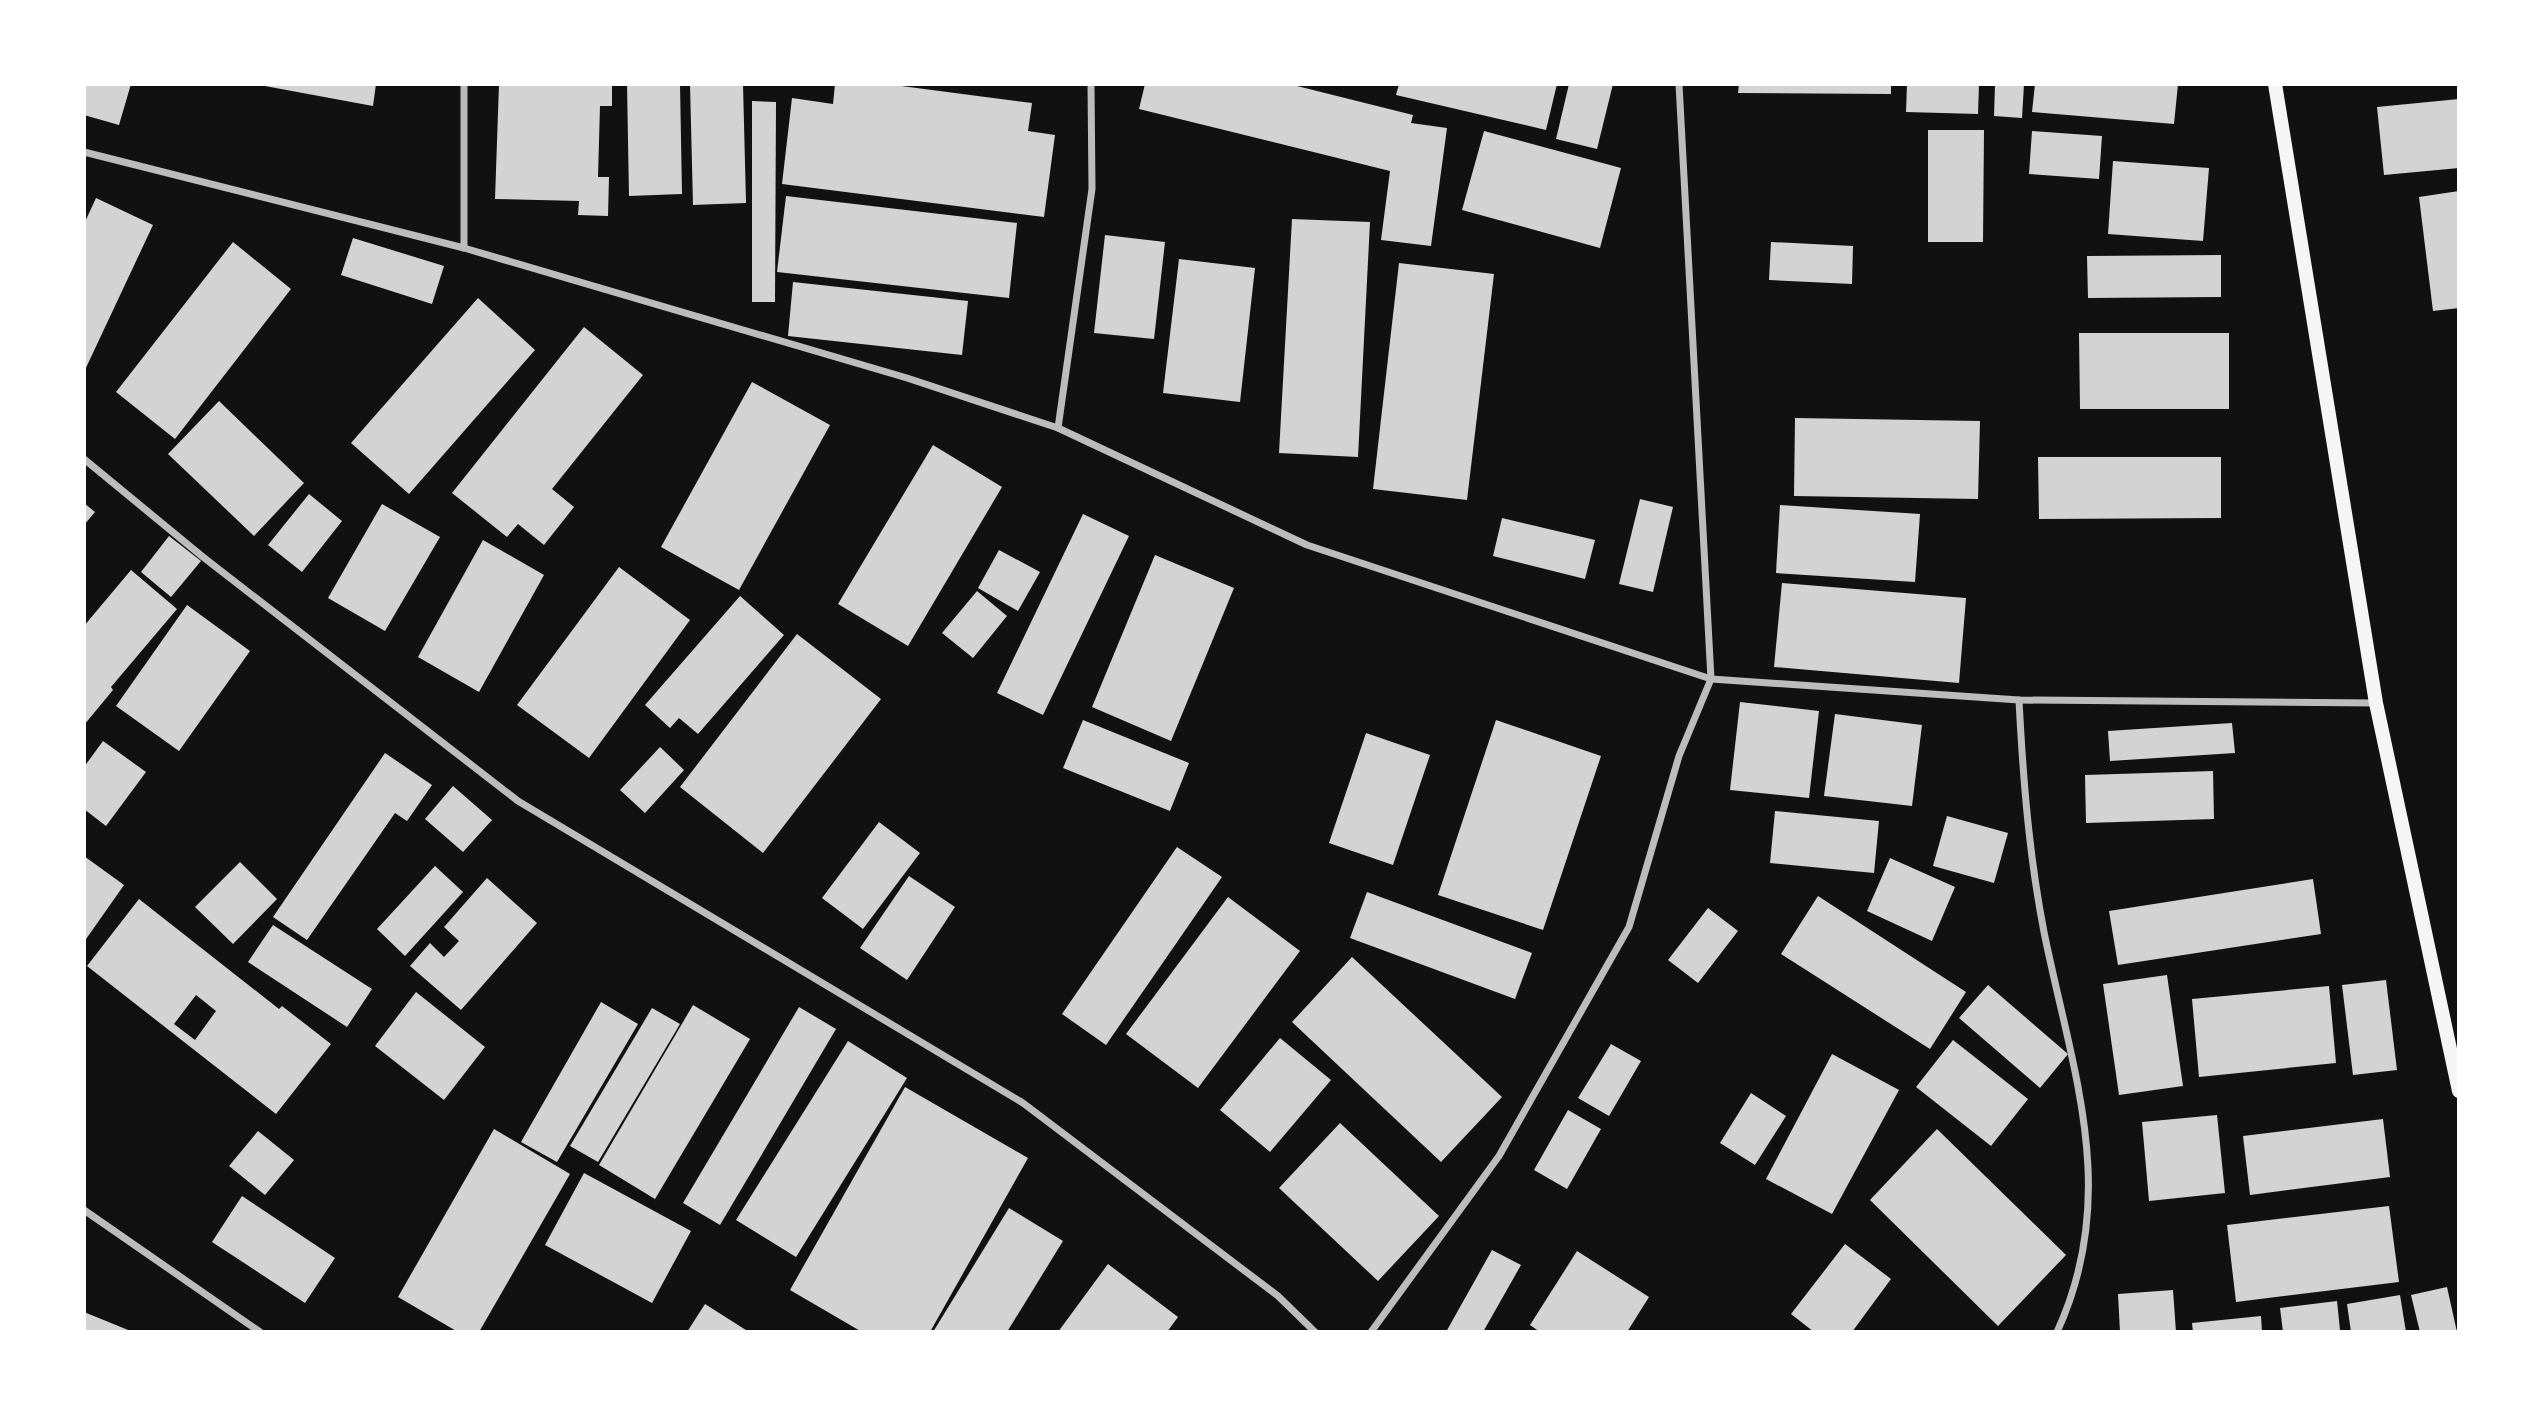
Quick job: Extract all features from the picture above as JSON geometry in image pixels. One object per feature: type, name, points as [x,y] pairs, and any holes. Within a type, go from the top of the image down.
[{"type":"main road","points":[[2275,84],[2375,703],[2459,1091]]},
{"type":"street","points":[[464,84],[464,248]]},
{"type":"street","points":[[1058,428],[1092,189],[1091,84]]},
{"type":"street","points":[[1371,1332],[1499,1156],[1629,927],[1679,756],[1711,679],[1679,84]]},
{"type":"street","points":[[84,152],[464,248],[907,378],[1058,428],[1307,545],[1711,679],[2019,700],[2375,703]]},
{"type":"street","points":[[84,458],[203,556],[518,802],[1023,1103],[1278,1296],[1315,1332]]},
{"type":"street","points":[[2019,700],[2025,808],[2044,932],[2070,1039],[2084,1120],[2090,1203],[2068,1308],[2057,1332]]},
{"type":"street","points":[[84,1210],[260,1332]]},
{"type":"building","points":[[84,84],[131,84],[119,125],[84,115]]},
{"type":"building","points":[[254,84],[376,84],[373,106]]},
{"type":"building","points":[[499,84],[612,84],[612,106],[600,106],[598,177],[609,177],[608,216],[578,215],[579,201],[495,199]]},
{"type":"building","points":[[627,84],[680,84],[682,194],[629,196]]},
{"type":"building","points":[[690,84],[743,84],[746,203],[693,205]]},
{"type":"building","points":[[835,84],[886,84],[1032,103],[1028,131],[1055,135],[1044,217],[782,184],[792,98],[833,104]]},
{"type":"building","points":[[1145,84],[1289,84],[1413,115],[1411,123],[1447,128],[1431,246],[1381,240],[1390,171],[1139,109]]},
{"type":"building","points":[[1399,84],[1557,84],[1546,130],[1396,95]]},
{"type":"building","points":[[1569,84],[1613,84],[1597,149],[1556,139]]},
{"type":"building","points":[[1739,84],[1891,84],[1891,94],[1738,93]]},
{"type":"building","points":[[1907,84],[1979,84],[1978,114],[1906,112]]},
{"type":"building","points":[[1995,84],[2024,84],[2022,118],[1994,116]]},
{"type":"building","points":[[2035,84],[2178,84],[2174,124],[2032,112]]},
{"type":"building","points":[[2459,99],[2459,168],[2384,175],[2377,107]]},
{"type":"building","points":[[752,101],[776,102],[775,302],[752,302]]},
{"type":"building","points":[[1928,130],[1984,130],[1983,242],[1928,242]]},
{"type":"building","points":[[1484,131],[1621,168],[1600,248],[1462,210]]},
{"type":"building","points":[[2032,131],[2102,136],[2099,179],[2029,174]]},
{"type":"building","points":[[2113,161],[2209,168],[2203,241],[2108,234]]},
{"type":"building","points":[[2459,191],[2459,308],[2433,311],[2419,197]]},
{"type":"building","points":[[786,196],[1017,223],[1009,298],[777,272]]},
{"type":"building","points":[[96,198],[153,225],[84,372],[84,224]]},
{"type":"building","points":[[1292,219],[1370,222],[1358,457],[1279,453]]},
{"type":"building","points":[[1105,235],[1165,242],[1154,339],[1094,333]]},
{"type":"building","points":[[353,238],[444,266],[432,304],[341,275]]},
{"type":"building","points":[[233,242],[291,289],[175,439],[116,392]]},
{"type":"building","points":[[1771,242],[1853,246],[1852,284],[1769,280]]},
{"type":"building","points":[[2221,255],[2221,297],[2088,298],[2087,256]]},
{"type":"building","points":[[1179,259],[1255,268],[1240,402],[1163,393]]},
{"type":"building","points":[[1399,263],[1494,274],[1467,500],[1373,489]]},
{"type":"building","points":[[793,282],[968,301],[962,355],[788,336]]},
{"type":"building","points":[[478,298],[535,350],[409,494],[351,443]]},
{"type":"building","points":[[584,327],[643,375],[552,489],[574,507],[544,545],[518,524],[507,537],[452,493]]},
{"type":"building","points":[[2079,333],[2229,333],[2229,409],[2080,409]]},
{"type":"building","points":[[752,382],[830,425],[739,590],[661,547]]},
{"type":"building","points":[[219,401],[304,483],[254,536],[168,454]]},
{"type":"building","points":[[1795,418],[1980,421],[1978,499],[1794,496]]},
{"type":"building","points":[[933,445],[1002,487],[908,646],[838,604]]},
{"type":"building","points":[[2038,457],[2221,457],[2221,518],[2039,519]]},
{"type":"building","points":[[309,494],[342,521],[302,572],[268,545]]},
{"type":"building","points":[[1640,499],[1673,507],[1653,592],[1619,584]]},
{"type":"building","points":[[84,503],[95,512],[84,525]]},
{"type":"building","points":[[382,504],[440,537],[385,631],[328,598]]},
{"type":"building","points":[[1780,505],[1920,514],[1915,582],[1776,573]]},
{"type":"building","points":[[1083,514],[1129,536],[1043,715],[997,693]]},
{"type":"building","points":[[1502,518],[1595,540],[1585,579],[1493,556]]},
{"type":"building","points":[[169,536],[201,561],[171,597],[141,572]]},
{"type":"building","points":[[483,540],[544,575],[479,692],[418,657]]},
{"type":"building","points":[[999,550],[1040,572],[1018,611],[978,588]]},
{"type":"building","points":[[1155,555],[1234,588],[1171,741],[1092,707]]},
{"type":"building","points":[[619,567],[690,620],[589,758],[517,705]]},
{"type":"building","points":[[131,570],[177,609],[111,687],[113,690],[84,725],[84,626]]},
{"type":"building","points":[[1782,583],[1966,598],[1959,683],[1774,667]]},
{"type":"building","points":[[977,591],[1007,616],[973,658],[942,633]]},
{"type":"building","points":[[740,596],[784,635],[698,734],[679,718],[670,728],[645,705]]},
{"type":"building","points":[[187,605],[250,651],[179,751],[116,706]]},
{"type":"building","points":[[797,634],[881,699],[763,853],[680,787]]},
{"type":"building","points":[[1740,702],[1819,711],[1809,798],[1730,790]]},
{"type":"building","points":[[1835,714],[1922,725],[1912,806],[1824,796]]},
{"type":"building","points":[[1083,720],[1189,763],[1170,811],[1063,768]]},
{"type":"building","points":[[1496,720],[1601,756],[1543,930],[1438,895]]},
{"type":"building","points":[[2232,723],[2235,753],[2110,761],[2108,731]]},
{"type":"building","points":[[1366,733],[1430,755],[1393,865],[1329,843]]},
{"type":"building","points":[[103,741],[146,772],[106,826],[84,809],[84,767]]},
{"type":"building","points":[[660,747],[684,770],[645,813],[620,790]]},
{"type":"building","points":[[385,753],[432,785],[407,821],[395,813],[307,940],[273,917]]},
{"type":"building","points":[[2213,771],[2214,819],[2086,823],[2085,775]]},
{"type":"building","points":[[453,786],[492,820],[463,852],[425,819]]},
{"type":"building","points":[[1775,811],[1879,821],[1874,873],[1770,863]]},
{"type":"building","points":[[1947,816],[2008,833],[1994,883],[1933,866]]},
{"type":"building","points":[[879,822],[920,853],[863,929],[822,898]]},
{"type":"building","points":[[1177,847],[1222,877],[1106,1045],[1062,1014]]},
{"type":"building","points":[[84,856],[124,885],[84,942]]},
{"type":"building","points":[[1890,858],[1955,887],[1932,941],[1867,911]]},
{"type":"building","points":[[240,862],[277,899],[233,944],[195,907]]},
{"type":"building","points":[[435,866],[463,892],[405,956],[377,929]]},
{"type":"building","points":[[909,876],[955,907],[907,980],[860,948]]},
{"type":"building","points":[[487,878],[537,923],[461,1010],[410,966],[430,943],[444,957],[459,941],[444,927]]},
{"type":"building","points":[[2313,879],[2321,934],[2118,965],[2109,911]]},
{"type":"building","points":[[1367,892],[1532,953],[1515,999],[1350,938]]},
{"type":"building","points":[[1818,896],[1966,992],[1930,1049],[1781,954]]},
{"type":"building","points":[[1228,897],[1300,951],[1198,1088],[1126,1034]]},
{"type":"building","points":[[139,899],[279,1009],[282,1006],[331,1044],[276,1114],[87,966]],"holes":[[[196,995],[216,1011],[195,1040],[174,1024]]]},
{"type":"building","points":[[1708,908],[1738,931],[1698,983],[1668,960]]},
{"type":"building","points":[[273,925],[372,989],[347,1027],[248,962]]},
{"type":"building","points":[[1352,957],[1502,1097],[1441,1162],[1292,1022]]},
{"type":"building","points":[[2167,975],[2183,1086],[2119,1095],[2103,984]]},
{"type":"building","points":[[2386,980],[2397,1070],[2353,1075],[2342,985]]},
{"type":"building","points":[[1988,985],[2068,1054],[2040,1088],[1959,1018]]},
{"type":"building","points":[[2329,986],[2336,1063],[2199,1077],[2192,999]]},
{"type":"building","points":[[416,992],[485,1047],[444,1100],[375,1046]]},
{"type":"building","points":[[601,1002],[638,1024],[557,1162],[521,1142]]},
{"type":"building","points":[[693,1005],[750,1039],[655,1199],[599,1165]]},
{"type":"building","points":[[799,1007],[836,1029],[720,1225],[683,1203]]},
{"type":"building","points":[[652,1008],[680,1024],[598,1162],[570,1146]]},
{"type":"building","points":[[1280,1038],[1331,1080],[1270,1152],[1220,1110]]},
{"type":"building","points":[[1953,1040],[2028,1099],[1991,1146],[1916,1087]]},
{"type":"building","points":[[848,1041],[907,1078],[796,1257],[736,1220]]},
{"type":"building","points":[[1611,1044],[1641,1061],[1609,1116],[1578,1098]]},
{"type":"building","points":[[1832,1054],[1899,1090],[1832,1214],[1766,1179]]},
{"type":"building","points":[[905,1087],[1028,1158],[930,1332],[862,1332],[790,1290]]},
{"type":"building","points":[[1751,1093],[1786,1116],[1755,1165],[1720,1143]]},
{"type":"building","points":[[1568,1110],[1601,1129],[1567,1189],[1534,1170]]},
{"type":"building","points":[[2217,1115],[2225,1193],[2149,1201],[2142,1122]]},
{"type":"building","points":[[2383,1119],[2390,1177],[2250,1195],[2243,1136]]},
{"type":"building","points":[[1340,1123],[1439,1216],[1378,1281],[1279,1188]]},
{"type":"building","points":[[494,1129],[570,1174],[479,1332],[458,1332],[398,1297]]},
{"type":"building","points":[[1937,1129],[2066,1255],[1998,1326],[1870,1200]]},
{"type":"building","points":[[258,1131],[294,1160],[265,1195],[229,1166]]},
{"type":"building","points":[[584,1173],[691,1231],[652,1303],[545,1245]]},
{"type":"building","points":[[242,1196],[335,1258],[305,1303],[212,1242]]},
{"type":"building","points":[[2389,1206],[2399,1282],[2236,1302],[2227,1225]]},
{"type":"building","points":[[1009,1208],[1063,1241],[1007,1332],[933,1332]]},
{"type":"building","points":[[1845,1244],[1891,1279],[1852,1332],[1814,1332],[1791,1314]]},
{"type":"building","points":[[1492,1250],[1521,1265],[1483,1332],[1446,1332]]},
{"type":"building","points":[[1577,1251],[1649,1297],[1627,1332],[1540,1332],[1530,1325]]},
{"type":"building","points":[[1108,1264],[1178,1317],[1167,1332],[1058,1332]]},
{"type":"building","points":[[2447,1287],[2457,1332],[2420,1332],[2411,1295]]},
{"type":"building","points":[[2173,1290],[2176,1332],[2120,1332],[2118,1294]]},
{"type":"building","points":[[2400,1295],[2406,1332],[2351,1332],[2347,1304]]},
{"type":"building","points":[[2337,1301],[2340,1330],[2283,1332],[2280,1308]]},
{"type":"building","points":[[705,1304],[749,1332],[687,1332]]},
{"type":"building","points":[[84,1312],[133,1332],[84,1332]]},
{"type":"building","points":[[2261,1316],[2262,1332],[2193,1332],[2192,1323]]}]
